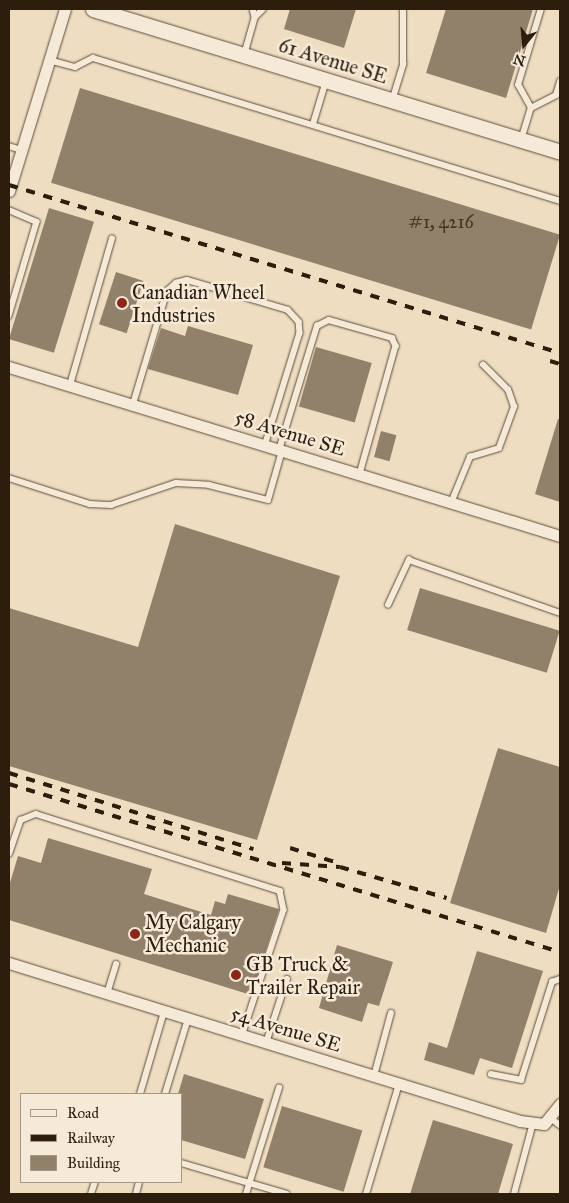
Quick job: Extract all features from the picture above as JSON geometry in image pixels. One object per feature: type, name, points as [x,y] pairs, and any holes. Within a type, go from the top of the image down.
[{"type":"street","points":[[9,192],[65,9]]},
{"type":"street","name":"61 Avenue SE","points":[[93,9],[120,13],[244,55],[560,152]]},
{"type":"street","name":"58 Avenue SE","points":[[9,367],[560,536]]},
{"type":"street","name":"54 Avenue SE","points":[[9,963],[399,1084],[533,1123],[556,1122]]},
{"type":"street","points":[[556,1122],[560,1104]]},
{"type":"lane","points":[[253,9],[256,17]]},
{"type":"lane","points":[[244,55],[256,17],[263,9]]},
{"type":"lane","points":[[392,101],[402,64],[403,9]]},
{"type":"lane","points":[[531,108],[518,85],[541,9]]},
{"type":"lane","points":[[49,60],[75,67],[93,58],[560,201]]},
{"type":"lane","points":[[313,124],[326,80]]},
{"type":"lane","points":[[521,140],[531,108],[556,95],[560,82]]},
{"type":"lane","points":[[9,146],[21,150]]},
{"type":"lane","points":[[9,210],[37,222],[9,316]]},
{"type":"lane","points":[[70,385],[112,239]]},
{"type":"lane","points":[[134,404],[167,291],[176,283],[187,280],[288,310],[299,322],[300,333],[266,446]]},
{"type":"lane","points":[[9,478],[90,504],[111,505],[176,483],[209,485],[268,500],[280,450],[317,326],[329,320],[392,338],[396,346],[360,474]]},
{"type":"lane","points":[[451,503],[470,457],[499,448],[514,407],[508,390],[484,365]]},
{"type":"lane","points":[[388,605],[409,560],[560,612]]},
{"type":"lane","points":[[9,854],[21,820],[36,814],[280,891],[284,910],[242,1036]]},
{"type":"lane","points":[[107,994],[116,964]]},
{"type":"lane","points":[[266,1043],[287,979]]},
{"type":"lane","points":[[491,1074],[521,1080],[552,982],[560,979]]},
{"type":"lane","points":[[140,1093],[164,1012]]},
{"type":"lane","points":[[374,1076],[391,1013]]},
{"type":"lane","points":[[165,1093],[188,1019]]},
{"type":"lane","points":[[366,1194],[399,1084]]},
{"type":"lane","points":[[246,1194],[279,1088]]},
{"type":"lane","points":[[514,1194],[533,1123]]},
{"type":"lane","points":[[182,1163],[287,1194]]},
{"type":"building","points":[[290,9],[356,9],[344,48],[284,29]]},
{"type":"building","points":[[446,9],[533,9],[506,98],[426,73]]},
{"type":"building","points":[[80,88],[560,235],[531,329],[51,183]]},
{"type":"building","points":[[49,208],[94,222],[54,353],[9,339]]},
{"type":"building","name":"Canadian Wheel Industries","points":[[116,272],[144,281],[127,333],[99,324]]},
{"type":"building","points":[[188,326],[253,345],[238,395],[148,369],[161,328],[185,336]]},
{"type":"building","points":[[316,347],[372,363],[355,423],[299,407]]},
{"type":"building","points":[[558,419],[560,419],[560,502],[535,494]]},
{"type":"building","points":[[381,431],[396,435],[389,461],[374,457]]},
{"type":"building","points":[[175,524],[340,576],[257,840],[9,766],[9,608],[138,647]]},
{"type":"building","points":[[420,588],[560,631],[547,673],[407,630]]},
{"type":"building","points":[[498,748],[560,767],[560,885],[546,933],[450,903]]},
{"type":"building","points":[[48,838],[152,869],[144,894],[211,915],[215,901],[225,904],[228,894],[279,909],[251,995],[9,920],[9,886],[18,856],[41,863]]},
{"type":"building","points":[[337,945],[393,962],[379,1006],[368,1003],[362,1022],[319,1008]]},
{"type":"building","points":[[477,951],[543,971],[512,1068],[480,1058],[474,1075],[424,1060],[429,1042],[447,1048]]},
{"type":"building","points":[[184,1074],[264,1099],[245,1159],[182,1140],[182,1093],[178,1093]]},
{"type":"building","points":[[282,1106],[362,1131],[344,1192],[263,1167]]},
{"type":"building","points":[[433,1120],[513,1144],[498,1194],[410,1194]]},
{"type":"railway","points":[[9,185],[560,353]]},
{"type":"railway","points":[[550,361],[560,364]]},
{"type":"railway","points":[[9,773],[253,849]]},
{"type":"railway","points":[[9,784],[560,952]]},
{"type":"railway","points":[[290,848],[338,863]]},
{"type":"railway","points":[[282,863],[340,867],[447,898]]},
{"type":"place","name":"Canadian Wheel Industries","points":[[122,303]]},
{"type":"place","name":"My Calgary Mechanic","points":[[135,934]]},
{"type":"place","name":"GB Truck & Trailer Repair","points":[[236,975]]}]
